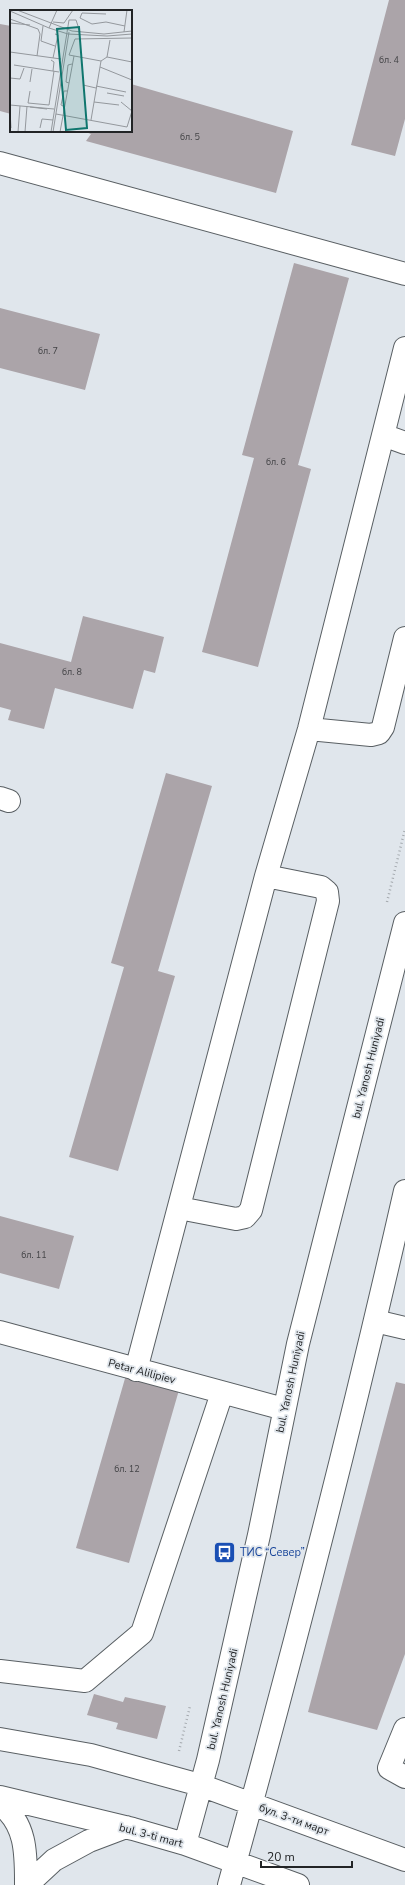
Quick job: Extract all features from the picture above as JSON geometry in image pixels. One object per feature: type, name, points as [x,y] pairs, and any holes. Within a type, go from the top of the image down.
[{"type":"street","points":[[0,163],[405,274]]},
{"type":"street","points":[[136,1370],[266,876],[308,729],[405,348]]},
{"type":"street","points":[[383,435],[405,443]]},
{"type":"street","points":[[308,729],[371,735],[379,733],[383,727],[405,638]]},
{"type":"street","points":[[179,1208],[236,1219],[245,1217],[251,1210],[328,901],[327,892],[321,888],[266,876]]},
{"type":"street","name":"bul. Yanosh Huniyadi","points":[[185,1844],[208,1760],[259,1535],[298,1344],[405,923]]},
{"type":"street","points":[[229,1885],[252,1803],[375,1321],[405,1191]]},
{"type":"street","points":[[375,1321],[405,1328]]},
{"type":"street","name":"Petar Alilipiev","points":[[0,1332],[284,1409]]},
{"type":"street","points":[[0,1671],[85,1681],[142,1633],[222,1393]]},
{"type":"street","points":[[405,1729],[389,1768],[405,1776]]},
{"type":"street","points":[[0,1739],[91,1755],[200,1785],[252,1803]]},
{"type":"street","name":"bul. 3-ti mart","points":[[0,1797],[126,1827],[185,1844],[298,1885]]},
{"type":"street","name":"бул. 3-ти март","points":[[252,1803],[405,1860]]},
{"type":"street","points":[[0,1804],[17,1822],[24,1839],[26,1885]]},
{"type":"street","points":[[26,1885],[54,1860],[89,1841],[126,1827]]},
{"type":"building","points":[[389,0],[405,0],[405,119],[395,156],[351,145]]},
{"type":"building","points":[[0,24],[10,26],[10,114],[0,111]]},
{"type":"building","points":[[132,84],[293,131],[276,193],[86,141],[91,134],[86,132],[132,132]]},
{"type":"building","points":[[294,263],[349,278],[298,465],[311,469],[258,667],[202,652],[254,458],[242,455]]},
{"type":"building","points":[[0,308],[100,334],[85,390],[0,368]]},
{"type":"building","points":[[83,616],[164,637],[155,673],[144,670],[133,709],[55,688],[44,729],[8,720],[11,710],[0,707],[0,643],[71,662]]},
{"type":"building","points":[[166,773],[212,786],[158,971],[175,976],[118,1171],[69,1157],[124,967],[111,963]]},
{"type":"building","points":[[0,1216],[74,1236],[59,1289],[0,1273]]},
{"type":"building","points":[[126,1375],[179,1390],[129,1563],[76,1548]]},
{"type":"building","points":[[396,1382],[405,1384],[405,1654],[377,1730],[308,1712]]},
{"type":"building","points":[[94,1694],[123,1702],[125,1697],[166,1706],[157,1739],[116,1729],[118,1723],[87,1715]]},
{"type":"place","name":"ТИС “Север”","points":[[225,1552]]}]
